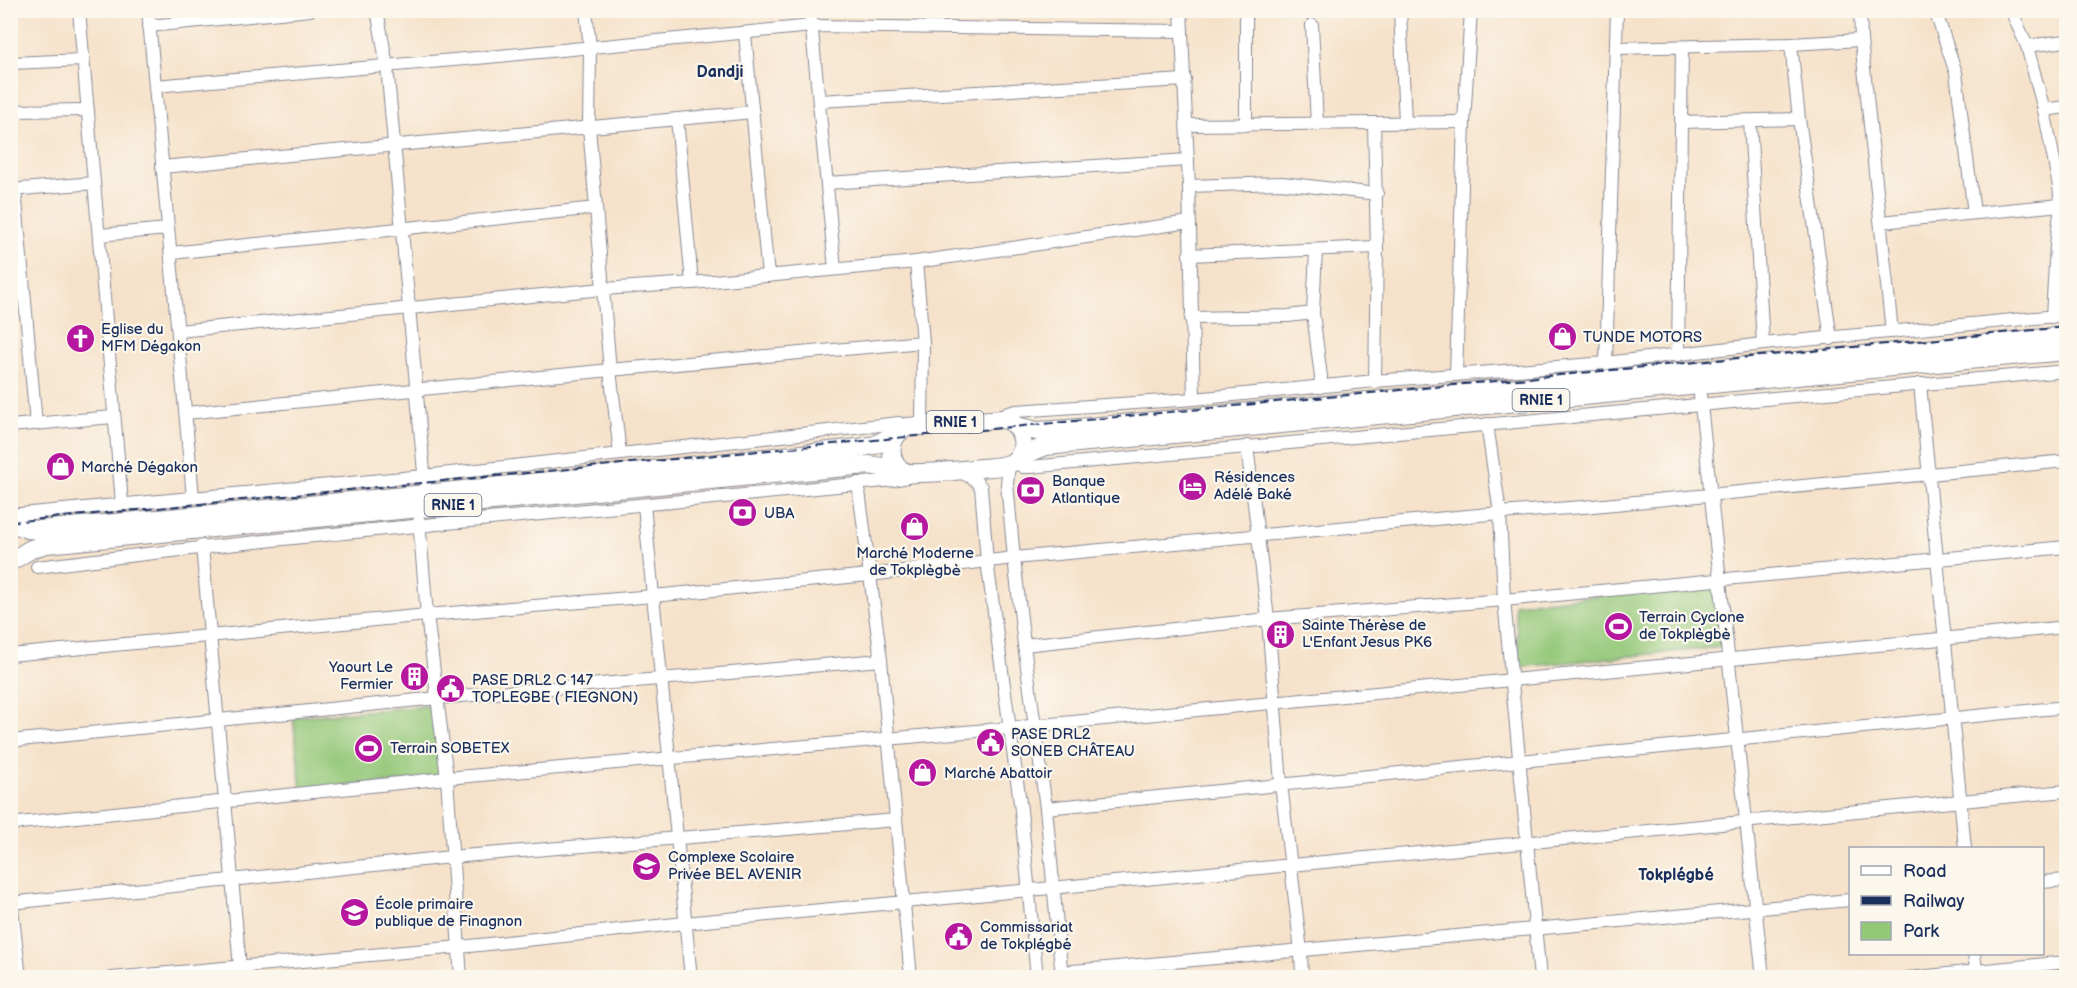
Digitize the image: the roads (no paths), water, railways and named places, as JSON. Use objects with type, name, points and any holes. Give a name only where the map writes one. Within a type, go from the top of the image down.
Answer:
[{"type":"highway","name":"RNIE 1","points":[[10,562],[31,549],[46,544],[422,493],[869,465],[906,473],[959,471],[1013,461],[1046,446],[1699,378],[2067,336]]},
{"type":"highway","name":"RNIE 1","points":[[10,523],[27,529],[40,530],[858,448],[875,445],[909,428],[1009,422],[1046,431],[1699,378],[2067,351]]},
{"type":"highway","points":[[1009,422],[1019,429],[1023,442],[1013,461]]},
{"type":"highway","points":[[900,470],[893,461],[892,444],[909,428]]},
{"type":"highway","name":"RNIE 1","points":[[10,523],[16,532],[18,544],[10,562]]},
{"type":"street","points":[[79,10],[122,503]]},
{"type":"street","points":[[148,10],[194,497]]},
{"type":"street","points":[[149,26],[310,10]]},
{"type":"street","points":[[377,10],[387,66],[417,390],[422,493],[420,527],[427,615],[447,778],[461,978]]},
{"type":"street","points":[[586,10],[590,48],[590,127],[596,208],[610,370],[620,453]]},
{"type":"street","points":[[810,10],[835,269]]},
{"type":"street","points":[[1181,10],[1187,125],[1194,399]]},
{"type":"street","points":[[1246,10],[1246,125]]},
{"type":"street","points":[[1400,10],[1405,123]]},
{"type":"street","points":[[1456,375],[1464,122],[1471,10]]},
{"type":"street","points":[[1606,363],[1617,10]]},
{"type":"street","points":[[1860,10],[1861,40],[1892,332]]},
{"type":"street","points":[[1935,10],[1956,73],[1974,213]]},
{"type":"street","points":[[2011,10],[2027,46],[2063,185],[2061,244],[2052,317]]},
{"type":"street","points":[[1312,25],[1317,124]]},
{"type":"street","points":[[155,86],[745,34],[812,26],[1182,31]]},
{"type":"street","points":[[745,34],[768,276]]},
{"type":"street","points":[[1617,48],[1861,40]]},
{"type":"street","points":[[2027,46],[2067,41]]},
{"type":"street","points":[[1791,44],[1799,119],[1831,339]]},
{"type":"street","points":[[1682,47],[1678,355],[1699,378],[1763,978]]},
{"type":"street","points":[[10,63],[83,60]]},
{"type":"street","points":[[819,101],[1185,80]]},
{"type":"street","points":[[2044,110],[2067,107]]},
{"type":"street","points":[[10,111],[88,110]]},
{"type":"street","points":[[162,167],[753,112]]},
{"type":"street","points":[[1681,122],[1799,119]]},
{"type":"street","points":[[677,120],[692,283]]},
{"type":"street","points":[[1750,121],[1763,344]]},
{"type":"street","points":[[1187,125],[1464,122]]},
{"type":"street","points":[[1374,124],[1377,194],[1375,381]]},
{"type":"street","points":[[827,183],[1188,160]]},
{"type":"street","points":[[36,424],[13,190],[94,183]]},
{"type":"street","points":[[1189,186],[1282,183],[1377,194]]},
{"type":"street","points":[[1881,222],[2061,205]]},
{"type":"street","points":[[171,253],[596,208]]},
{"type":"street","points":[[178,331],[603,289],[916,262],[1189,222]]},
{"type":"street","points":[[99,235],[168,229]]},
{"type":"street","points":[[1189,255],[1377,247]]},
{"type":"street","points":[[1316,250],[1313,313],[1321,377],[1320,387]]},
{"type":"street","points":[[10,515],[194,497],[422,493],[620,453],[899,423],[909,428],[923,342],[916,262]]},
{"type":"street","points":[[1191,318],[1288,316],[1313,313]]},
{"type":"street","points":[[1699,378],[1763,344],[2067,315]]},
{"type":"street","points":[[186,412],[923,342]]},
{"type":"street","points":[[1009,422],[1008,413],[1016,411],[1194,399],[1678,355]]},
{"type":"street","points":[[1849,900],[1062,975],[1046,808],[1014,558],[1007,484],[1013,461],[1023,467],[1487,424],[1699,378],[1920,384],[2067,371]]},
{"type":"street","points":[[1920,384],[1965,847]]},
{"type":"street","points":[[10,426],[113,417]]},
{"type":"street","points":[[1487,424],[1500,513],[1504,600],[1540,978]]},
{"type":"street","points":[[1247,446],[1268,619],[1281,784],[1301,951],[1302,978]]},
{"type":"street","points":[[10,656],[869,575],[1014,558],[2067,461]]},
{"type":"street","points":[[959,471],[975,480],[981,487],[987,561],[1021,810],[1037,978]]},
{"type":"street","points":[[37,567],[202,546],[894,480],[919,473]]},
{"type":"street","points":[[858,483],[881,660],[910,978]]},
{"type":"street","points":[[644,505],[691,978]]},
{"type":"street","points":[[202,546],[240,972]]},
{"type":"street","points":[[1024,645],[1268,619],[1504,600],[2067,547]]},
{"type":"street","points":[[10,824],[447,778],[1010,728],[2067,627]]},
{"type":"street","points":[[10,741],[438,698],[881,660]]},
{"type":"street","points":[[1046,808],[2067,707]]},
{"type":"street","points":[[112,978],[240,972],[685,923],[2067,791]]},
{"type":"street","points":[[20,978],[11,899],[232,880],[451,857],[896,819]]},
{"type":"street","points":[[2044,882],[2067,880]]},
{"type":"street","points":[[1974,955],[1976,974]]},
{"type":"street","points":[[1908,978],[1976,974],[2067,962]]},
{"type":"railway","points":[[10,522],[2066,327]]},
{"type":"place","name":"TUNDE MOTORS","points":[[1562,337]]},
{"type":"place","name":"Eglise du MFM Dégakon","points":[[80,338]]},
{"type":"place","name":"Marché Dégakon","points":[[60,467]]},
{"type":"place","name":"Résidences Adélé Baké","points":[[1193,486]]},
{"type":"place","name":"Banque Atlantique","points":[[1031,490]]},
{"type":"place","name":"UBA","points":[[743,513]]},
{"type":"place","name":"Marché Moderne de Tokplègbè","points":[[915,526]]},
{"type":"place","name":"Terrain Cyclone de Tokplègbè","points":[[1618,626]]},
{"type":"place","name":"Sainte Thérèse de L'Enfant Jesus PK6","points":[[1281,634]]},
{"type":"place","name":"Yaourt Le Fermier","points":[[414,676]]},
{"type":"place","name":"PASE DRL2 C 147 TOPLEGBE ( FIEGNON)","points":[[451,689]]},
{"type":"place","name":"PASE DRL2 SONEB CHÂTEAU","points":[[990,743]]},
{"type":"place","name":"Terrain SOBETEX","points":[[369,748]]},
{"type":"place","name":"Marché Abattoir","points":[[923,773]]},
{"type":"place","name":"Complexe Scolaire Privée BEL AVENIR","points":[[647,866]]},
{"type":"place","name":"École primaire publique de Finagnon","points":[[354,913]]},
{"type":"place","name":"Commissariat de Tokplégbé","points":[[959,936]]},
{"type":"district","name":"Dandji","points":[[720,71]]},
{"type":"district","name":"Tokplégbé","points":[[1676,874]]}]
